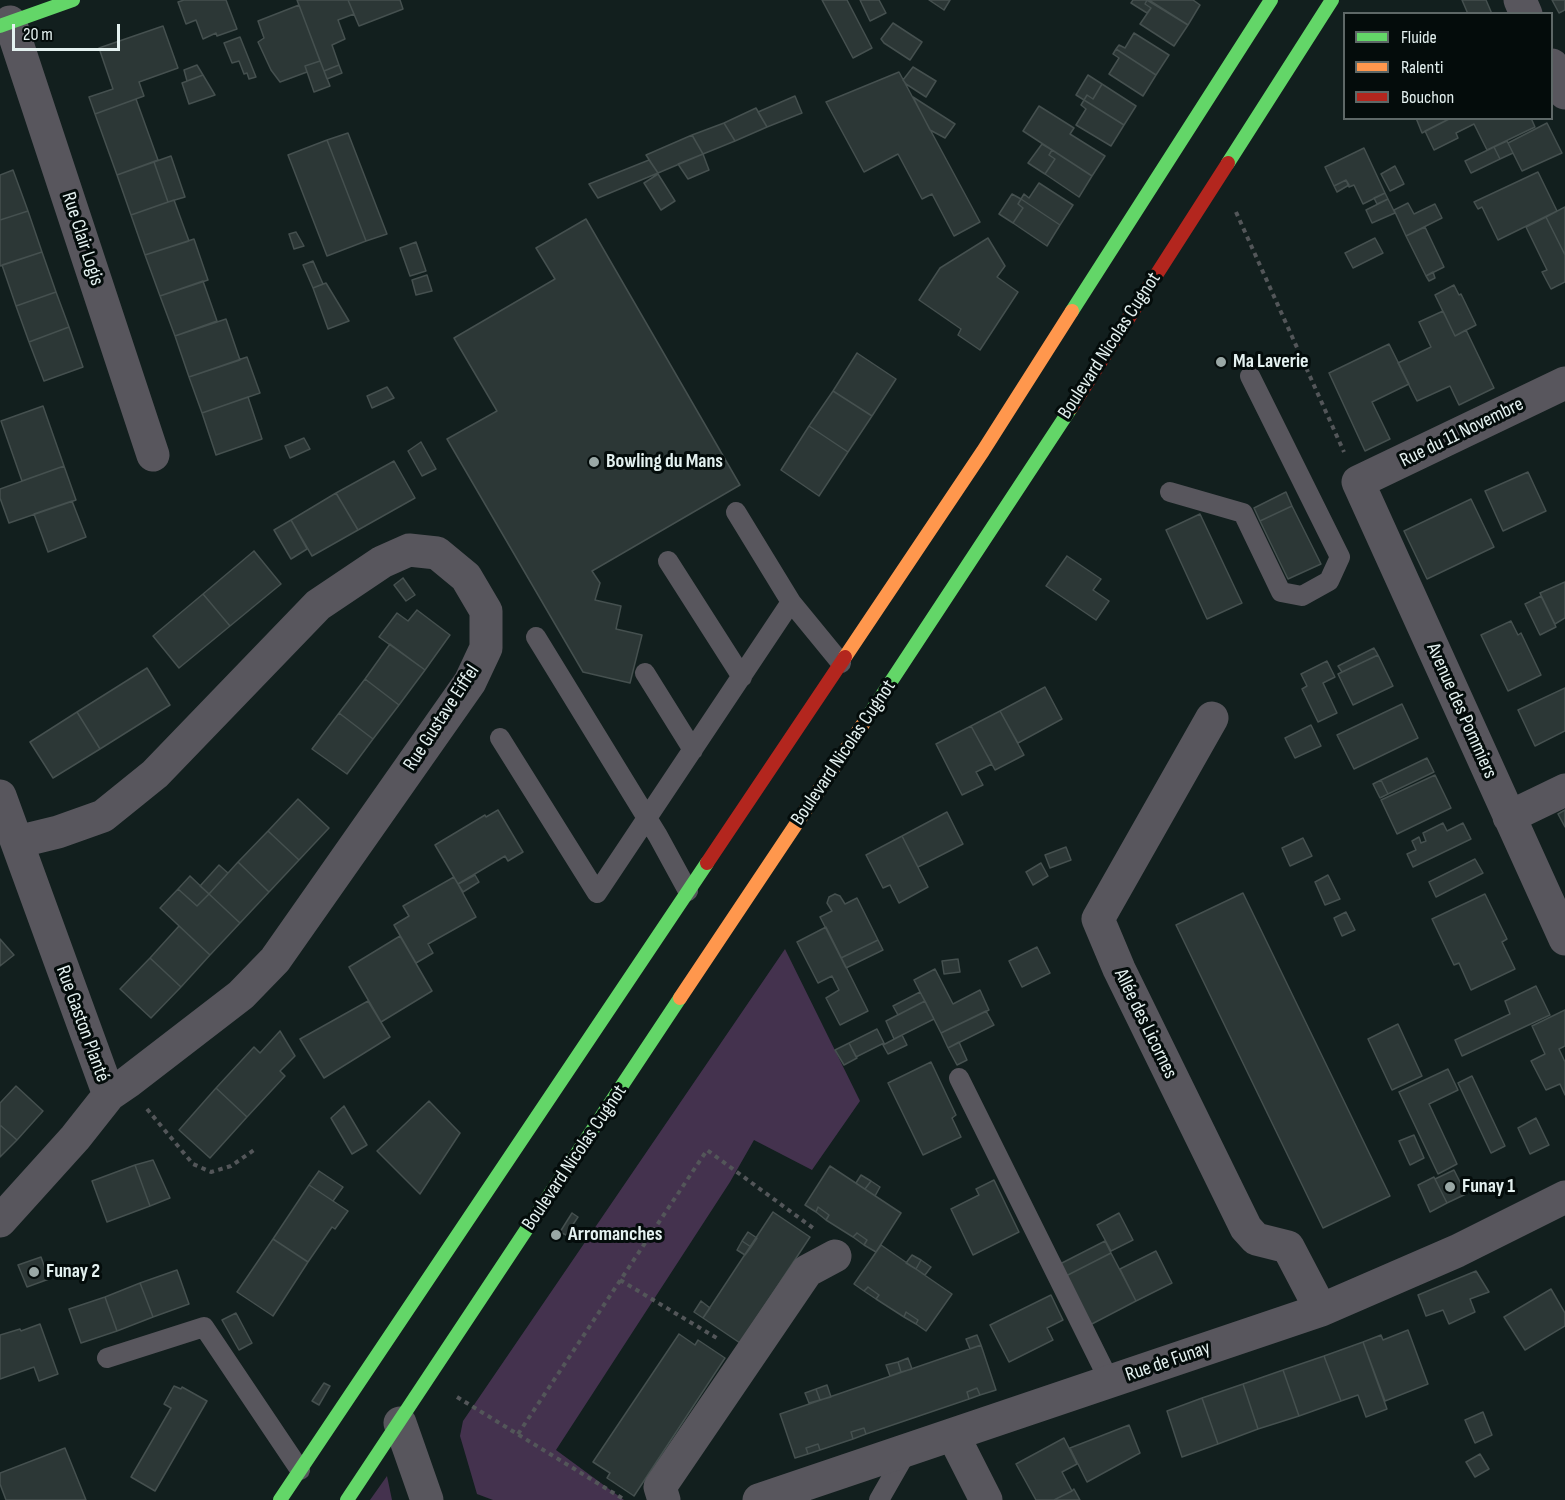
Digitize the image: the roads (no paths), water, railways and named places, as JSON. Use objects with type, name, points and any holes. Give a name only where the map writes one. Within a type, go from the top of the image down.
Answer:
[{"type":"main road","points":[[5,24],[73,0]]},
{"type":"main road","points":[[280,1500],[983,451],[1271,0]]},
{"type":"main road","name":"Boulevard Nicolas Cugnot","points":[[347,1500],[429,1380],[1028,475],[1332,0]]},
{"type":"street","name":"Rue Clair Logis","points":[[5,24],[153,455]]},
{"type":"street","points":[[1553,69],[1565,93]]},
{"type":"street","name":"Rue du 11 Novembre","points":[[1358,482],[1565,382]]},
{"type":"street","name":"Avenue des Pommiers","points":[[1358,482],[1565,939]]},
{"type":"street","name":"Rue Gustave Eiffel","points":[[17,842],[58,832],[103,816],[155,774],[318,605],[382,562],[409,550],[437,553],[466,577],[486,611],[486,648],[470,682],[275,960],[241,995],[118,1089]]},
{"type":"street","name":"Allée des Licornes","points":[[1212,718],[1098,919],[1124,980],[1246,1228],[1256,1239],[1288,1248],[1321,1310]]},
{"type":"street","points":[[1509,817],[1565,789]]},
{"type":"street","name":"Rue Gaston Planté","points":[[0,796],[118,1089],[0,1221]]},
{"type":"street","name":"Rue de Funay","points":[[759,1500],[1321,1310],[1447,1256],[1565,1197]]},
{"type":"street","points":[[664,1500],[660,1487],[807,1271],[835,1256]]},
{"type":"street","points":[[400,1423],[427,1500]]},
{"type":"street","points":[[953,1435],[986,1500]]},
{"type":"lane","points":[[1170,492],[1243,513],[1281,592],[1302,596],[1329,581],[1340,557],[1250,375]]},
{"type":"lane","points":[[736,512],[791,602],[841,663]]},
{"type":"lane","points":[[668,561],[742,677]]},
{"type":"lane","points":[[500,738],[597,893],[791,602]]},
{"type":"lane","points":[[536,637],[688,891]]},
{"type":"lane","points":[[645,673],[693,750]]},
{"type":"lane","points":[[960,1078],[1110,1382]]},
{"type":"lane","points":[[107,1358],[204,1326],[300,1470]]},
{"type":"lane","points":[[879,1500],[907,1451]]},
{"type":"place","name":"Ma Laverie","points":[[1221,362]]},
{"type":"place","name":"Bowling du Mans","points":[[594,462]]},
{"type":"place","name":"Funay 1","points":[[1450,1187]]},
{"type":"place","name":"Arromanches","points":[[556,1235]]},
{"type":"place","name":"Funay 2","points":[[34,1272]]}]
